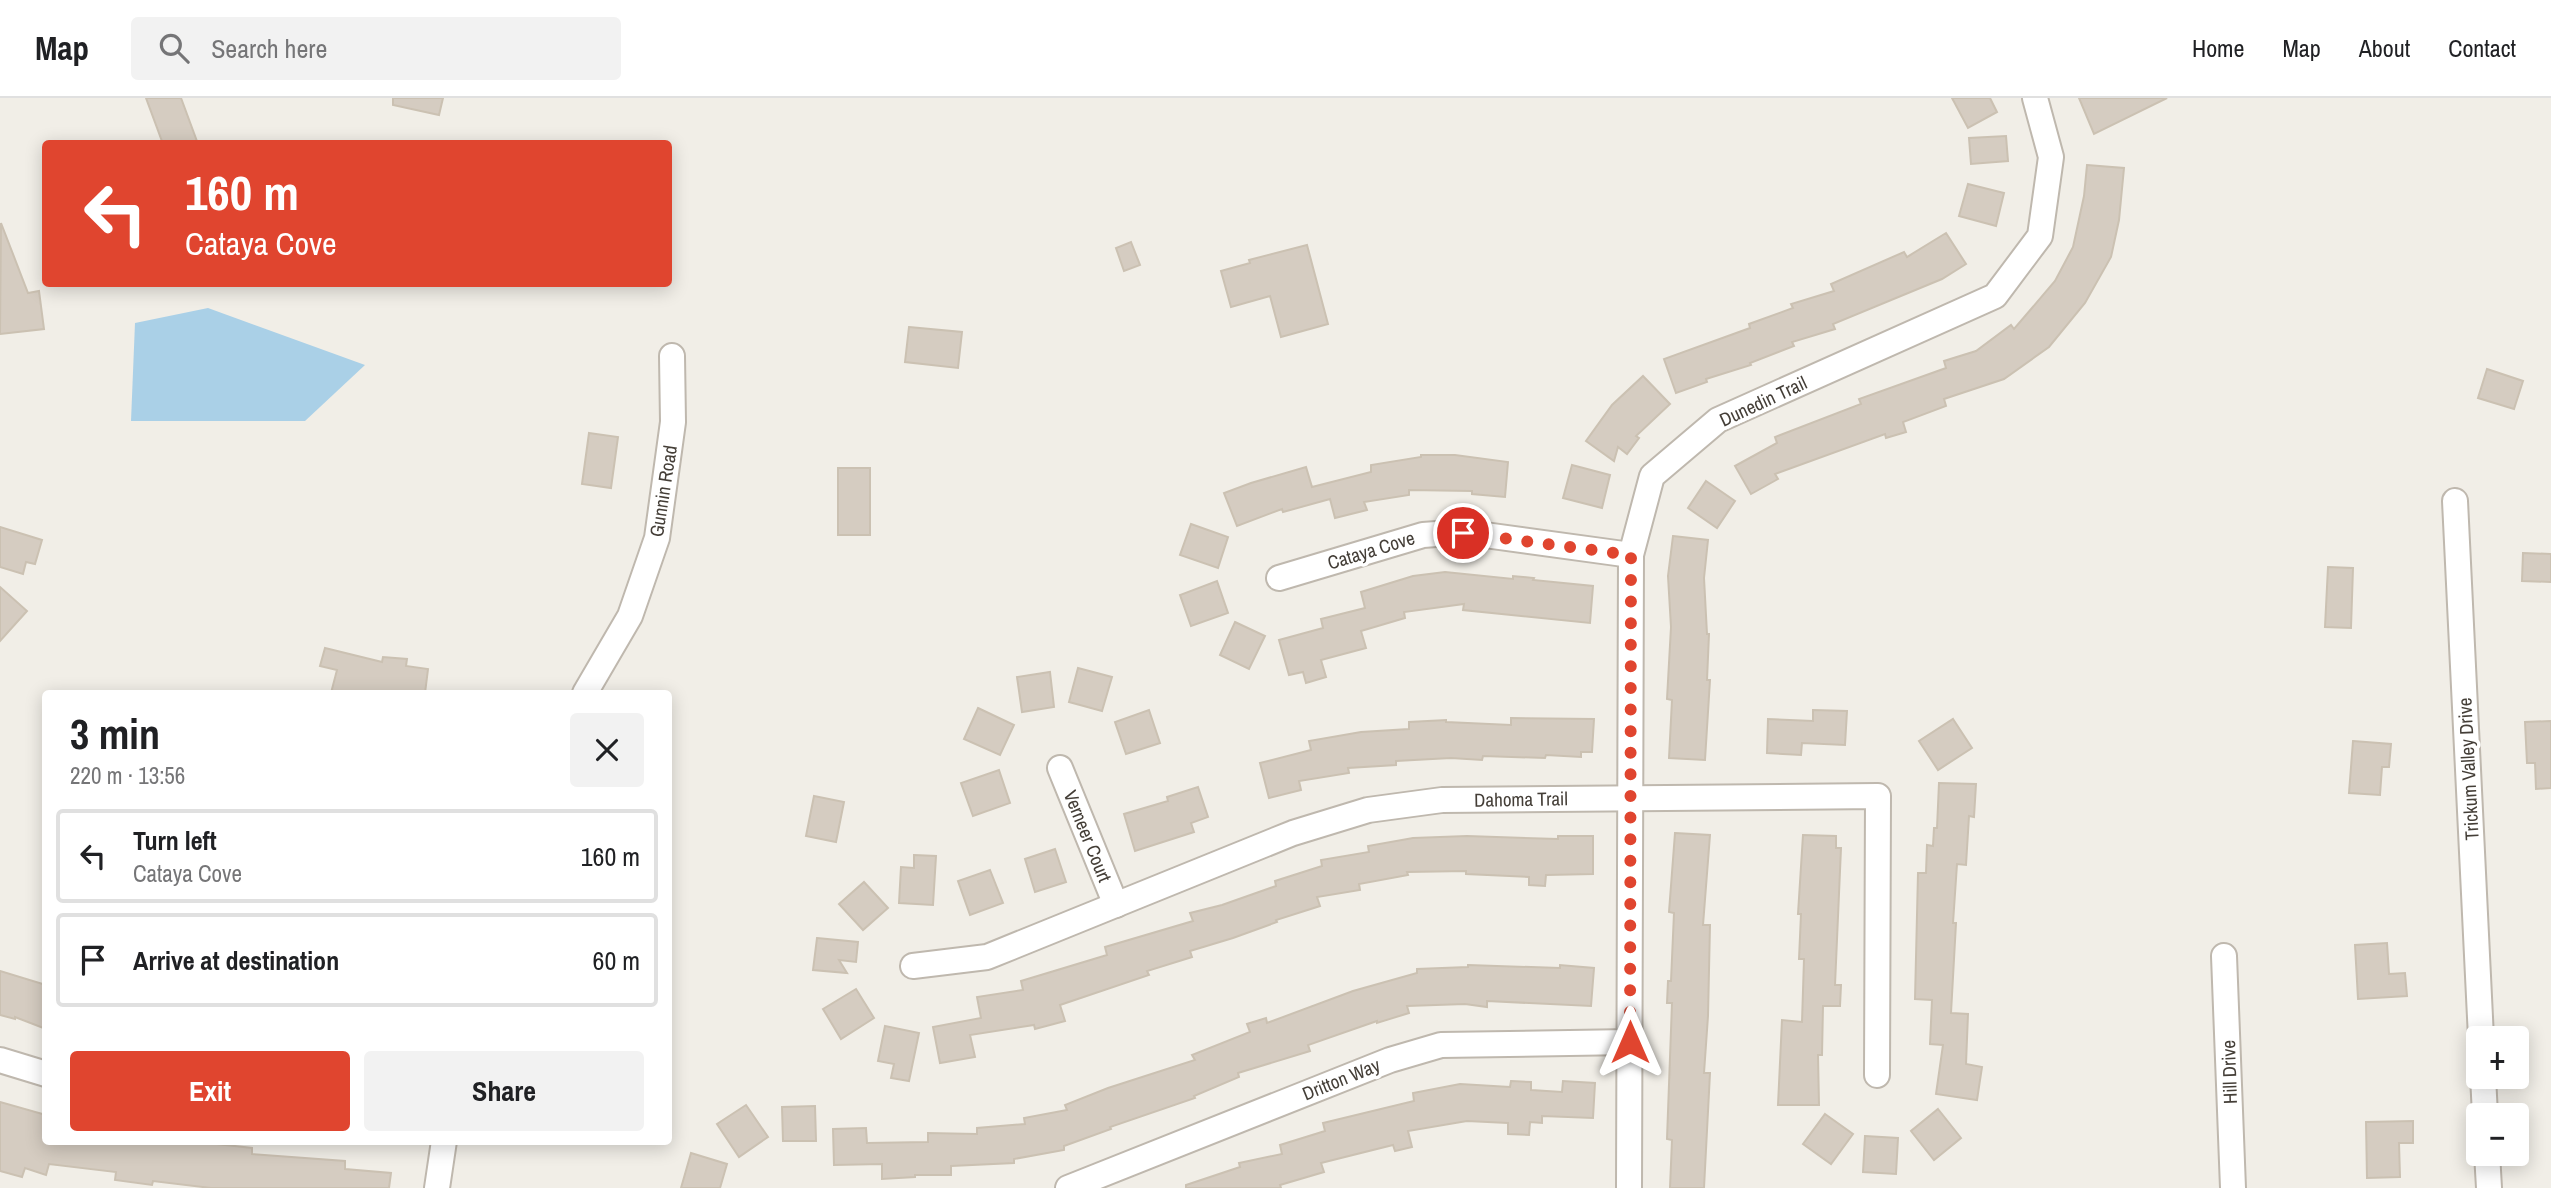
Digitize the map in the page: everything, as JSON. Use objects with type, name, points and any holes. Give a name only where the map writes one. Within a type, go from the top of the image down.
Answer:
[{"type":"street","name":"Dunedin Trail","points":[[1629,1188],[1631,555],[1652,476],[1718,420],[1995,296],[2040,236],[2051,158],[2035,98]]},
{"type":"street","name":"Gunnin Road","points":[[587,690],[630,616],[657,538],[673,422],[672,356]]},
{"type":"street","name":"Trickum Valley Drive","points":[[2455,500],[2481,1026]]},
{"type":"street","name":"Cataya Cove","points":[[1279,578],[1423,535],[1463,533],[1631,555]]},
{"type":"street","name":"Verneer Court","points":[[1060,768],[1116,905]]},
{"type":"street","name":"Dahoma Trail","points":[[913,966],[987,957],[1293,833],[1368,810],[1443,800],[1878,796],[1877,1075]]},
{"type":"street","name":"Hill Drive","points":[[2224,956],[2233,1188]]},
{"type":"street","name":"Dritton Way","points":[[1068,1188],[1390,1060],[1441,1045],[1630,1042]]},
{"type":"street","points":[[0,1060],[42,1073]]},
{"type":"street","points":[[437,1188],[443,1145]]},
{"type":"street","points":[[2488,1166],[2489,1188]]},
{"type":"water","points":[[208,308],[365,365],[305,421],[131,421],[135,323]]},
{"type":"building","points":[[146,98],[181,98],[197,140],[162,140]]},
{"type":"building","points":[[393,98],[443,98],[439,115],[393,105]]},
{"type":"building","points":[[1952,98],[1990,98],[1997,112],[1968,128]]},
{"type":"building","points":[[2079,98],[2167,98],[2094,134]]},
{"type":"building","points":[[2006,136],[2008,161],[1971,164],[1969,138]]},
{"type":"building","points":[[2087,165],[2124,168],[2119,220],[2111,257],[2085,303],[2049,347],[2004,379],[1944,399],[1946,406],[1903,422],[1906,432],[1886,438],[1885,434],[1775,474],[1778,479],[1751,494],[1735,466],[1777,443],[1775,437],[1861,404],[1859,399],[1946,368],[1944,361],[1976,351],[2011,325],[2014,329],[2055,281],[2073,247],[2084,196]]},
{"type":"building","points":[[1968,184],[2004,193],[1996,226],[1959,216]]},
{"type":"building","points":[[1,223],[28,293],[39,291],[44,329],[0,334]]},
{"type":"building","points":[[1946,233],[1966,264],[1942,279],[1833,324],[1835,329],[1792,342],[1794,346],[1750,363],[1751,365],[1706,379],[1707,382],[1676,393],[1664,359],[1750,328],[1749,324],[1793,308],[1791,304],[1834,291],[1831,284],[1904,252],[1907,257]]},
{"type":"building","points":[[1131,242],[1140,265],[1124,271],[1116,248]]},
{"type":"building","points":[[1307,245],[1328,324],[1281,337],[1270,296],[1231,307],[1221,271],[1250,263],[1249,260]]},
{"type":"building","points":[[909,327],[962,332],[958,368],[905,362]]},
{"type":"building","points":[[2487,369],[2523,381],[2514,409],[2478,398]]},
{"type":"building","points":[[1643,376],[1670,404],[1636,436],[1639,438],[1627,454],[1618,447],[1614,461],[1586,441],[1612,405]]},
{"type":"building","points":[[589,433],[618,437],[611,488],[582,484]]},
{"type":"building","points":[[1421,455],[1455,455],[1508,462],[1505,497],[1472,494],[1472,491],[1409,490],[1409,495],[1364,502],[1367,510],[1335,518],[1330,499],[1283,512],[1282,509],[1237,526],[1224,493],[1306,467],[1312,487],[1371,472],[1371,465]]},
{"type":"building","points":[[1572,465],[1610,475],[1602,508],[1563,498]]},
{"type":"building","points":[[838,468],[870,468],[870,535],[838,535]]},
{"type":"building","points":[[1706,481],[1735,501],[1717,528],[1688,508]]},
{"type":"building","points":[[1191,524],[1228,537],[1218,568],[1180,555]]},
{"type":"building","points":[[0,527],[42,540],[35,564],[26,562],[23,574],[0,567]]},
{"type":"building","points":[[1673,536],[1708,540],[1704,578],[1709,634],[1707,680],[1710,680],[1705,760],[1669,758],[1672,700],[1667,699],[1671,627],[1668,576]]},
{"type":"building","points":[[2523,553],[2551,554],[2551,582],[2522,581]]},
{"type":"building","points":[[2328,567],[2353,568],[2351,628],[2325,627]]},
{"type":"building","points":[[1445,572],[1513,579],[1513,576],[1593,586],[1590,623],[1463,610],[1464,604],[1404,612],[1405,618],[1361,631],[1366,648],[1321,660],[1326,677],[1306,683],[1303,672],[1289,675],[1279,640],[1323,628],[1321,619],[1365,608],[1361,592],[1413,576]]},
{"type":"building","points":[[1217,581],[1228,613],[1191,626],[1180,595]]},
{"type":"building","points":[[0,587],[27,611],[0,641]]},
{"type":"building","points":[[1235,622],[1265,636],[1249,669],[1220,655]]},
{"type":"building","points":[[325,648],[382,662],[383,657],[407,659],[406,666],[428,669],[425,690],[332,690],[337,670],[320,666]]},
{"type":"building","points":[[1078,668],[1112,677],[1102,711],[1069,702]]},
{"type":"building","points":[[1050,672],[1054,707],[1022,712],[1017,677]]},
{"type":"building","points":[[978,708],[1014,725],[1000,755],[964,739]]},
{"type":"building","points":[[1149,710],[1160,743],[1126,754],[1115,722]]},
{"type":"building","points":[[1813,710],[1847,711],[1845,745],[1802,743],[1801,755],[1767,753],[1768,719],[1813,721]]},
{"type":"building","points":[[1511,718],[1594,719],[1592,752],[1581,752],[1581,757],[1483,756],[1482,760],[1451,758],[1396,761],[1396,765],[1348,768],[1349,773],[1299,781],[1301,790],[1269,798],[1260,763],[1311,750],[1309,741],[1361,732],[1409,729],[1409,722],[1446,720],[1511,725]]},
{"type":"building","points":[[1953,719],[1972,748],[1938,770],[1919,741]]},
{"type":"building","points":[[2551,721],[2551,788],[2536,789],[2535,763],[2527,763],[2525,722]]},
{"type":"building","points":[[2353,741],[2391,744],[2389,767],[2382,767],[2380,795],[2349,793]]},
{"type":"building","points":[[999,770],[1010,803],[973,816],[961,783]]},
{"type":"building","points":[[1939,783],[1976,784],[1974,817],[1969,816],[1966,865],[1957,864],[1951,1013],[1968,1014],[1966,1064],[1982,1067],[1977,1100],[1936,1094],[1943,1045],[1930,1044],[1932,1000],[1915,999],[1918,873],[1926,873],[1927,845],[1933,846],[1934,828],[1937,828]]},
{"type":"building","points":[[1198,787],[1208,817],[1191,823],[1194,832],[1135,851],[1124,814],[1168,801],[1167,797]]},
{"type":"building","points":[[814,796],[844,802],[836,842],[806,836]]},
{"type":"building","points":[[1675,833],[1710,835],[1703,925],[1710,925],[1704,1073],[1710,1073],[1704,1188],[1670,1188],[1672,1140],[1667,1139],[1672,1003],[1667,1003],[1668,981],[1671,981],[1674,913],[1669,912]]},
{"type":"building","points":[[1803,835],[1836,836],[1836,848],[1841,848],[1835,985],[1841,985],[1840,1006],[1823,1006],[1822,1055],[1818,1055],[1819,1105],[1778,1105],[1782,1020],[1802,1022],[1804,959],[1799,959],[1801,914],[1798,914]]},
{"type":"building","points":[[1467,836],[1558,839],[1558,836],[1593,836],[1593,874],[1546,875],[1545,886],[1529,885],[1529,877],[1466,874],[1466,871],[1407,872],[1408,875],[1359,884],[1360,890],[1317,897],[1320,906],[1190,951],[1192,957],[1147,971],[1149,975],[1060,1005],[1065,1021],[1035,1029],[1034,1025],[970,1035],[975,1057],[940,1063],[933,1027],[981,1018],[977,997],[1023,990],[1021,981],[1107,955],[1105,947],[1193,921],[1190,913],[1276,886],[1275,881],[1322,866],[1321,860],[1369,852],[1368,846],[1413,838]]},
{"type":"building","points":[[1055,849],[1066,882],[1035,892],[1025,859]]},
{"type":"building","points":[[914,855],[936,856],[933,905],[899,903],[901,867],[914,868]]},
{"type":"building","points":[[990,870],[1003,903],[970,915],[958,881]]},
{"type":"building","points":[[864,882],[888,908],[863,930],[839,904]]},
{"type":"building","points":[[817,938],[858,942],[856,962],[839,960],[847,973],[813,970]]},
{"type":"building","points":[[2387,943],[2389,974],[2405,973],[2407,996],[2358,999],[2355,945]]},
{"type":"building","points":[[1468,965],[1560,968],[1560,965],[1594,968],[1591,1006],[1487,1001],[1487,1007],[1465,1004],[1407,1006],[1409,1013],[1308,1045],[1310,1051],[1238,1073],[1239,1077],[1194,1096],[1195,1098],[1110,1127],[1111,1129],[1064,1146],[1064,1150],[1014,1159],[1014,1163],[951,1166],[951,1175],[882,1179],[882,1164],[834,1165],[833,1129],[866,1128],[867,1143],[928,1142],[928,1133],[977,1134],[977,1128],[1025,1124],[1024,1118],[1067,1110],[1065,1105],[1108,1088],[1195,1060],[1192,1055],[1250,1032],[1247,1024],[1266,1018],[1267,1023],[1353,991],[1417,973],[1417,969]]},
{"type":"building","points":[[0,971],[42,984],[42,1027],[15,1017],[0,1015]]},
{"type":"building","points":[[856,989],[874,1018],[841,1039],[823,1009]]},
{"type":"building","points":[[885,1026],[919,1033],[909,1081],[891,1078],[894,1064],[878,1061]]},
{"type":"building","points":[[1511,1081],[1531,1082],[1531,1090],[1562,1092],[1563,1081],[1595,1083],[1593,1118],[1542,1116],[1542,1123],[1530,1122],[1529,1135],[1508,1134],[1508,1123],[1467,1121],[1408,1131],[1412,1147],[1395,1151],[1393,1145],[1321,1163],[1324,1172],[1280,1185],[1281,1188],[1186,1188],[1186,1185],[1240,1167],[1239,1163],[1282,1154],[1280,1145],[1325,1131],[1323,1123],[1414,1101],[1413,1093],[1460,1084],[1510,1087]]},
{"type":"building","points":[[0,1102],[42,1114],[42,1145],[225,1145],[252,1148],[252,1154],[345,1161],[345,1169],[391,1173],[389,1188],[211,1188],[153,1181],[152,1185],[115,1180],[116,1172],[49,1164],[46,1175],[25,1168],[22,1177],[0,1171]]},
{"type":"building","points":[[746,1105],[768,1137],[739,1157],[717,1124]]},
{"type":"building","points":[[815,1106],[816,1141],[783,1141],[782,1107]]},
{"type":"building","points":[[1938,1109],[1961,1138],[1934,1160],[1911,1131]]},
{"type":"building","points":[[1825,1114],[1853,1134],[1831,1164],[1803,1144]]},
{"type":"building","points":[[2413,1121],[2413,1143],[2399,1143],[2400,1177],[2367,1178],[2366,1122]]},
{"type":"building","points":[[1865,1136],[1898,1138],[1896,1174],[1863,1172]]},
{"type":"building","points":[[691,1153],[727,1164],[720,1188],[681,1188]]},
{"type":"route","points":[[1463,533],[1631,555],[1630,1042]]}]
